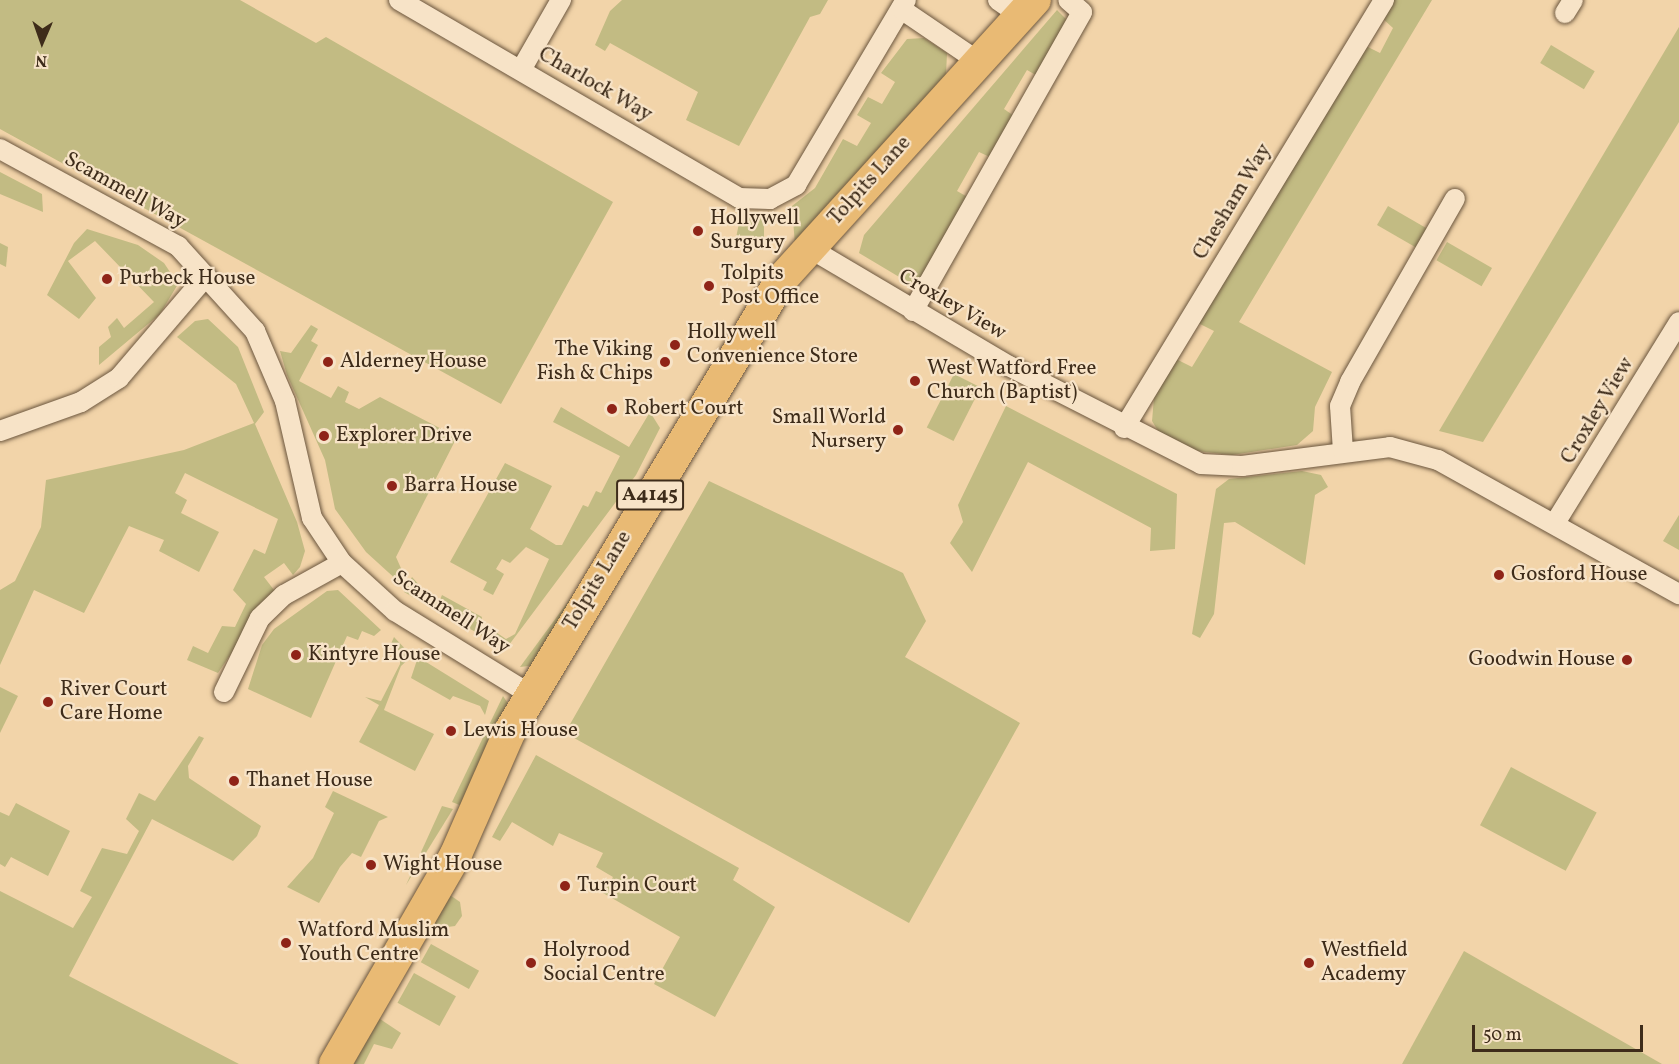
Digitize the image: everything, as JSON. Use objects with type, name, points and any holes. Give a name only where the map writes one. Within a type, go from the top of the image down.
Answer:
[{"type":"main road","name":"Tolpits Lane","points":[[336,1064],[456,854],[470,813],[531,695],[766,303],[810,249],[979,62],[1018,5]]},
{"type":"street","name":"Charlock Way","points":[[399,0],[739,198],[770,199],[796,185],[904,4]]},
{"type":"street","points":[[521,70],[561,0]]},
{"type":"street","name":"Chesham Way","points":[[1124,428],[1384,0]]},
{"type":"street","points":[[904,4],[979,62]]},
{"type":"street","points":[[913,311],[1080,4]]},
{"type":"street","name":"Scammell Way","points":[[0,149],[178,246],[255,331],[285,401],[312,518],[342,563],[395,611],[531,695]]},
{"type":"street","points":[[1343,451],[1340,406],[1350,382],[1455,199]]},
{"type":"street","name":"Croxley View","points":[[810,249],[913,311],[1124,428],[1201,464],[1242,466],[1343,451],[1390,447],[1438,460],[1679,594]]},
{"type":"street","points":[[0,431],[81,402],[119,378],[206,276]]},
{"type":"street","name":"Croxley View","points":[[1555,523],[1679,322]]},
{"type":"street","points":[[224,692],[260,618],[284,595],[342,563]]},
{"type":"shaded area","points":[[0,0],[240,0],[316,43],[326,37],[613,202],[501,404],[0,129]]},
{"type":"shaded area","points":[[622,0],[828,0],[820,14],[810,17],[739,146],[686,120],[698,92],[610,43],[605,51],[595,45],[610,11]]},
{"type":"shaded area","points":[[1392,0],[1432,0],[1239,322],[1332,372],[1315,407],[1313,431],[1297,445],[1232,455],[1197,451],[1160,434],[1152,421],[1154,398],[1176,359],[1192,367],[1214,331],[1198,323],[1366,46],[1380,53],[1393,28],[1382,18]]},
{"type":"shaded area","points":[[1057,10],[1067,20],[1041,78],[1027,70],[1004,109],[1017,118],[994,159],[979,152],[957,191],[971,199],[927,276],[911,284],[859,253],[864,235]]},
{"type":"shaded area","points":[[1679,27],[1679,122],[1483,442],[1439,431]]},
{"type":"shaded area","points":[[924,38],[947,53],[946,75],[795,245],[792,206],[815,188],[843,139],[857,146],[871,123],[857,115],[868,97],[882,104],[895,82],[881,73],[907,39]]},
{"type":"shaded area","points":[[1551,45],[1595,71],[1584,89],[1540,63]]},
{"type":"shaded area","points":[[0,172],[42,194],[43,212],[0,194]]},
{"type":"shaded area","points":[[1388,206],[1428,229],[1417,248],[1377,225]]},
{"type":"shaded area","points":[[741,213],[764,216],[764,238],[755,250],[736,238]]},
{"type":"shaded area","points":[[87,229],[138,245],[164,263],[178,284],[160,314],[99,365],[99,347],[111,337],[108,327],[117,318],[124,328],[154,302],[95,241],[68,261],[96,298],[79,319],[47,295],[74,243]]},
{"type":"shaded area","points":[[1447,242],[1492,268],[1482,286],[1436,260]]},
{"type":"shaded area","points":[[0,243],[8,247],[6,267],[0,264]]},
{"type":"shaded area","points":[[208,319],[238,347],[264,412],[255,424],[297,522],[305,551],[300,567],[293,575],[284,563],[264,577],[274,590],[218,673],[187,660],[193,646],[208,653],[222,626],[235,627],[246,604],[233,590],[254,549],[265,554],[278,519],[185,473],[175,493],[187,500],[181,513],[219,532],[199,572],[159,551],[164,540],[129,526],[84,613],[34,590],[0,665],[0,590],[15,581],[41,527],[46,480],[184,450],[254,423],[236,384],[177,337],[195,321]]},
{"type":"shaded area","points":[[311,325],[318,329],[311,341],[318,345],[299,381],[331,398],[338,386],[349,392],[345,402],[359,409],[380,397],[457,437],[396,557],[404,575],[399,582],[366,552],[335,509],[325,460],[287,375],[280,351],[291,353]]},
{"type":"shaded area","points":[[954,374],[981,388],[953,441],[927,427]]},
{"type":"shaded area","points":[[1006,406],[1177,494],[1175,549],[1150,551],[1151,528],[1028,462],[972,572],[950,543],[963,522],[958,505]]},
{"type":"shaded area","points":[[561,407],[629,447],[650,412],[660,428],[636,475],[506,649],[404,592],[412,577],[430,597],[439,602],[442,595],[482,617],[481,622],[506,639],[515,634],[549,559],[526,547],[510,563],[502,559],[496,569],[504,574],[493,595],[483,590],[487,582],[450,562],[505,463],[552,486],[530,529],[556,545],[562,545],[583,505],[588,507],[596,491],[601,493],[620,456],[553,422]]},
{"type":"shaded area","points":[[1302,471],[1321,475],[1328,487],[1315,495],[1305,565],[1235,522],[1224,523],[1214,614],[1200,638],[1192,634],[1216,489],[1229,479]]},
{"type":"shaded area","points":[[709,481],[903,573],[926,621],[905,657],[1020,723],[909,923],[565,733]]},
{"type":"shaded area","points":[[1679,515],[1679,550],[1663,541]]},
{"type":"shaded area","points":[[611,543],[537,665],[520,667]]},
{"type":"shaded area","points":[[338,590],[381,630],[374,636],[362,631],[358,640],[347,636],[311,718],[248,689],[262,645],[274,629],[327,591]]},
{"type":"shaded area","points":[[394,637],[412,656],[401,666],[384,710],[434,734],[415,771],[359,742],[379,705],[365,697],[381,701],[400,664],[400,651],[390,646]]},
{"type":"shaded area","points":[[418,657],[489,701],[485,715],[480,706],[453,696],[450,700],[411,678]]},
{"type":"shaded area","points":[[0,687],[18,696],[0,733]]},
{"type":"shaded area","points":[[503,696],[509,705],[467,808],[452,802]]},
{"type":"shaded area","points":[[199,736],[204,738],[188,766],[189,778],[261,826],[257,836],[233,861],[152,819],[69,976],[239,1064],[0,1064],[0,891],[73,928],[92,897],[80,891],[102,848],[127,854],[139,831],[126,819],[139,793],[155,801]]},
{"type":"shaded area","points":[[536,755],[739,868],[733,880],[775,907],[715,1017],[654,984],[680,937],[603,893],[613,877],[596,867],[603,853],[559,833],[553,846],[512,822],[500,841],[492,837]]},
{"type":"shaded area","points":[[1511,767],[1597,813],[1566,871],[1480,825]]},
{"type":"shaded area","points":[[333,791],[388,817],[379,821],[361,857],[352,853],[340,867],[319,903],[287,887],[313,858],[334,813],[325,807]]},
{"type":"shaded area","points":[[16,803],[70,831],[48,876],[11,857],[5,867],[0,864],[0,812],[9,816]]},
{"type":"shaded area","points":[[442,806],[453,809],[406,885]]},
{"type":"shaded area","points":[[447,893],[460,902],[462,916],[455,926],[440,928],[431,924]]},
{"type":"shaded area","points":[[431,944],[479,971],[469,989],[421,962]]},
{"type":"shaded area","points":[[1464,951],[1662,1064],[1402,1064]]},
{"type":"shaded area","points":[[414,973],[456,996],[439,1026],[398,1003]]},
{"type":"shaded area","points":[[377,1017],[401,1033],[392,1049],[374,1044],[364,1064],[354,1064]]},
{"type":"place","name":"Hollywell Surgury","points":[[698,231]]},
{"type":"place","name":"Purbeck House","points":[[107,279]]},
{"type":"place","name":"Tolpits Post Office","points":[[709,286]]},
{"type":"place","name":"Hollywell Convenience Store","points":[[675,345]]},
{"type":"place","name":"Alderney House","points":[[328,362]]},
{"type":"place","name":"The Viking Fish & Chips","points":[[665,362]]},
{"type":"place","name":"West Watford Free Church (Baptist)","points":[[915,381]]},
{"type":"place","name":"Robert Court","points":[[612,409]]},
{"type":"place","name":"Small World Nursery","points":[[898,430]]},
{"type":"place","name":"Explorer Drive","points":[[324,436]]},
{"type":"place","name":"Barra House","points":[[392,486]]},
{"type":"place","name":"Gosford House","points":[[1499,575]]},
{"type":"place","name":"Kintyre House","points":[[296,655]]},
{"type":"place","name":"Goodwin House","points":[[1627,660]]},
{"type":"place","name":"River Court Care Home","points":[[48,702]]},
{"type":"place","name":"Lewis House","points":[[451,731]]},
{"type":"place","name":"Thanet House","points":[[234,781]]},
{"type":"place","name":"Wight House","points":[[371,865]]},
{"type":"place","name":"Turpin Court","points":[[565,886]]},
{"type":"place","name":"Watford Muslim Youth Centre","points":[[286,943]]},
{"type":"place","name":"Holyrood Social Centre","points":[[531,963]]},
{"type":"place","name":"Westfield Academy","points":[[1309,963]]}]
